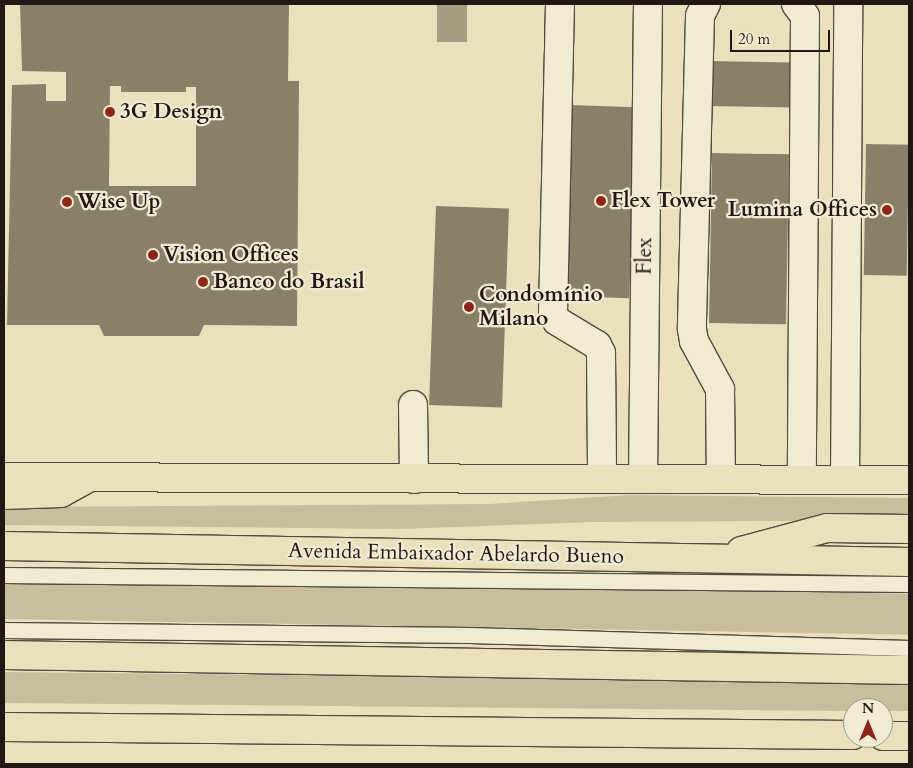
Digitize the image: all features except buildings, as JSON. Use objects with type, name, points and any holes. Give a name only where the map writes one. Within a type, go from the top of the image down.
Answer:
[{"type":"main road","points":[[4,477],[802,478],[909,480]]},
{"type":"main road","points":[[4,495],[61,493],[86,478]]},
{"type":"main road","points":[[715,559],[811,530],[909,530]]},
{"type":"main road","name":"Avenida Embaixador Abelardo Bueno","points":[[4,546],[909,562]]},
{"type":"main road","points":[[4,655],[909,670]]},
{"type":"main road","points":[[4,727],[843,735]]},
{"type":"main road","points":[[893,736],[909,736]]},
{"type":"street","points":[[560,4],[553,313],[558,321],[597,345],[601,353],[602,479]]},
{"type":"street","name":"Flex","points":[[643,478],[648,4]]},
{"type":"street","points":[[706,4],[700,16],[692,329],[698,350],[720,389],[721,479]]},
{"type":"street","points":[[796,4],[805,16],[802,478]]},
{"type":"street","points":[[845,480],[848,4]]},
{"type":"street","points":[[414,405],[414,479]]},
{"type":"lane","points":[[4,575],[909,584]]},
{"type":"lane","points":[[4,630],[470,635],[909,648]]},
{"type":"shaded area","points":[[437,4],[467,4],[467,42],[437,42]]},
{"type":"shaded area","points":[[630,495],[909,498],[909,520],[594,522],[401,529],[4,525],[4,507],[490,504]]},
{"type":"shaded area","points":[[4,578],[909,594],[908,635],[4,619]]},
{"type":"shaded area","points":[[4,672],[909,682],[909,711],[893,711],[893,698],[843,698],[843,711],[4,703]]},
{"type":"place","name":"3G Design","points":[[110,112]]},
{"type":"place","name":"Flex Tower","points":[[601,201]]},
{"type":"place","name":"Wise Up","points":[[67,202]]},
{"type":"place","name":"Lumina Offices","points":[[887,210]]},
{"type":"place","name":"Vision Offices","points":[[153,255]]},
{"type":"place","name":"Banco do Brasil","points":[[203,282]]},
{"type":"place","name":"Condomínio Milano","points":[[469,307]]}]
